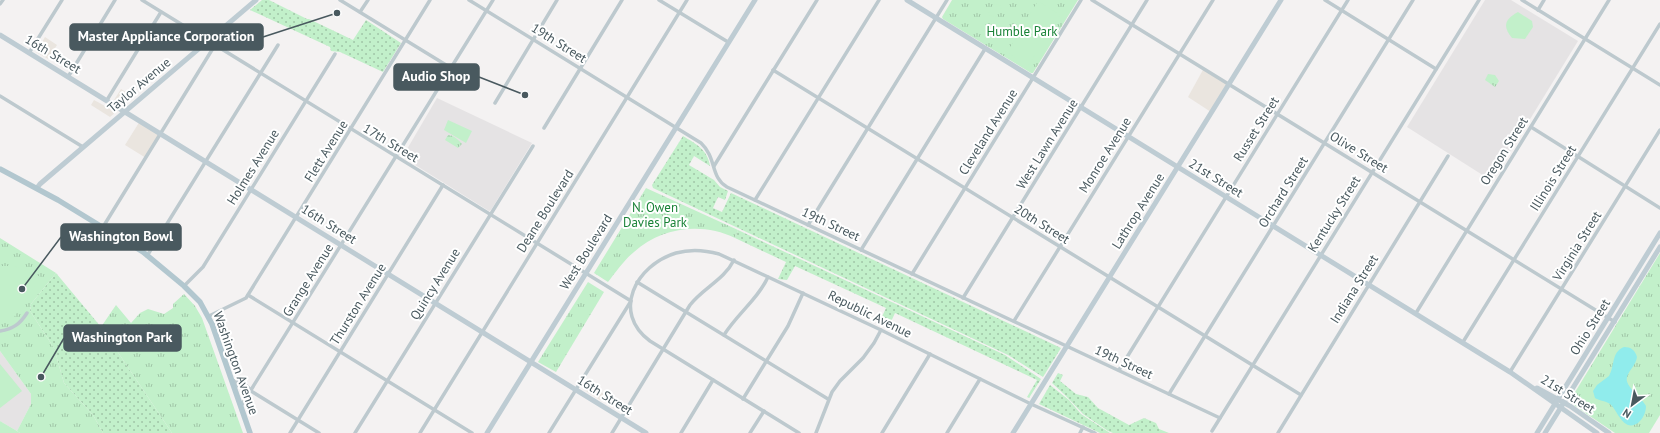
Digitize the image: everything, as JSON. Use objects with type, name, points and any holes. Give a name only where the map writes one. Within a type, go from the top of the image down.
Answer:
[{"type":"main road","name":"Washington Avenue","points":[[0,169],[37,188],[103,227],[147,256],[184,286],[200,302],[209,316],[250,433]]},
{"type":"street","points":[[0,4],[3,0]]},
{"type":"street","points":[[29,53],[62,0]]},
{"type":"street","points":[[68,77],[115,0]]},
{"type":"street","name":"17th Street","points":[[142,0],[630,301]]},
{"type":"street","name":"Taylor Avenue","points":[[37,188],[256,0]]},
{"type":"street","points":[[340,0],[451,68]]},
{"type":"street","points":[[360,12],[368,0]]},
{"type":"street","name":"Flett Avenue","points":[[209,316],[246,298],[430,0]]},
{"type":"street","name":"19th Street","points":[[469,0],[703,145],[709,153],[716,176],[721,182],[755,200],[1220,418]]},
{"type":"street","name":"Grange Avenue","points":[[240,407],[294,323],[492,0]]},
{"type":"street","points":[[495,103],[557,0]]},
{"type":"street","points":[[544,128],[622,0]]},
{"type":"street","points":[[659,0],[728,42]]},
{"type":"street","name":"Deane Boulevard","points":[[420,433],[687,0]]},
{"type":"street","name":"West Boulevard","points":[[487,433],[754,0]]},
{"type":"street","points":[[714,166],[817,0]]},
{"type":"street","points":[[755,200],[879,0]]},
{"type":"street","name":"21st Street","points":[[906,0],[1557,401],[1564,403],[1609,433]]},
{"type":"street","points":[[808,225],[947,0]]},
{"type":"street","name":"Cleveland Avenue","points":[[912,274],[1081,0]]},
{"type":"street","name":"Olive Street","points":[[1092,0],[1614,322]]},
{"type":"street","name":"West Lawn Avenue","points":[[963,298],[1147,0]]},
{"type":"street","name":"Monroe Avenue","points":[[1014,322],[1213,0]]},
{"type":"street","name":"Lathrop Avenue","points":[[1013,433],[1281,0]]},
{"type":"street","points":[[1325,0],[1436,69]]},
{"type":"street","name":"Russet Street","points":[[1119,370],[1348,0]]},
{"type":"street","name":"Orchard Street","points":[[1169,394],[1413,0]]},
{"type":"street","name":"Kentucky Street","points":[[1212,432],[1478,0]]},
{"type":"street","points":[[1522,0],[1660,85]]},
{"type":"street","points":[[1538,10],[1544,0]]},
{"type":"street","name":"Oregon Street","points":[[1416,313],[1610,0]]},
{"type":"street","points":[[107,100],[161,12]]},
{"type":"street","name":"Illinois Street","points":[[1463,342],[1660,24]]},
{"type":"street","name":"16th Street","points":[[0,35],[646,433]]},
{"type":"street","points":[[103,227],[215,45]]},
{"type":"street","points":[[147,256],[278,45]]},
{"type":"street","points":[[861,250],[985,48]]},
{"type":"street","name":"Holmes Avenue","points":[[184,286],[203,267],[335,54]]},
{"type":"street","name":"20th Street","points":[[773,70],[1300,395]]},
{"type":"street","points":[[0,96],[83,147]]},
{"type":"street","points":[[1531,127],[1660,208]]},
{"type":"street","name":"Virginia Street","points":[[1512,373],[1660,130]]},
{"type":"street","name":"Quincy Avenue","points":[[355,433],[533,146]]},
{"type":"street","name":"Indiana Street","points":[[1278,433],[1368,284],[1448,156]]},
{"type":"street","name":"Thurston Avenue","points":[[290,433],[443,186]]},
{"type":"street","name":"Ohio Street","points":[[1537,433],[1660,233]]},
{"type":"street","name":"Ohio Street","points":[[1545,433],[1660,247]]},
{"type":"street","name":"Republic Avenue","points":[[637,282],[645,272],[659,260],[682,252],[707,251],[719,254],[881,330],[1031,404],[1095,433]]},
{"type":"street","points":[[612,433],[686,312],[698,296],[725,274],[734,260]]},
{"type":"street","points":[[724,335],[734,321],[761,291],[768,277]]},
{"type":"street","points":[[550,433],[630,301],[632,292],[637,282],[828,399]]},
{"type":"street","points":[[743,399],[788,326],[803,293]]},
{"type":"street","points":[[248,295],[472,433]]},
{"type":"street","points":[[630,301],[632,317],[639,331],[647,339],[799,433]]},
{"type":"street","points":[[0,332],[12,328],[18,324],[28,313]]},
{"type":"street","points":[[816,433],[828,399],[840,381],[869,351],[881,330]]},
{"type":"street","points":[[882,433],[930,354]]},
{"type":"street","points":[[947,433],[980,379]]},
{"type":"street","points":[[231,380],[237,386],[247,392],[251,391],[319,433]]},
{"type":"street","points":[[681,433],[713,380]]},
{"type":"street","name":"21st Street","points":[[1557,401],[1561,408],[1597,433]]},
{"type":"street","points":[[750,433],[764,411]]},
{"type":"street","points":[[1080,433],[1083,427]]},
{"type":"shaded area","points":[[1485,0],[1511,0],[1578,41],[1492,181],[1407,127]]},
{"type":"shaded area","points":[[45,37],[57,45],[48,59],[36,52]]},
{"type":"shaded area","points":[[1204,68],[1229,84],[1211,112],[1188,97]]},
{"type":"shaded area","points":[[121,89],[134,97],[123,105],[114,100]]},
{"type":"shaded area","points":[[437,98],[532,143],[489,211],[403,156]]},
{"type":"shaded area","points":[[94,100],[116,112],[110,117],[91,105]]},
{"type":"shaded area","points":[[140,121],[161,134],[146,158],[125,145]]},
{"type":"shaded area","points":[[0,351],[31,394],[31,404],[17,431],[0,421]]},
{"type":"shaded area","points":[[587,383],[604,394],[600,400],[583,389]]},
{"type":"green space","points":[[262,0],[269,0],[353,40],[366,20],[401,43],[383,72],[340,52],[331,51],[330,47],[250,10]]},
{"type":"green space","name":"Humble Park","points":[[952,0],[1078,0],[1033,73],[1031,73],[943,19],[942,17]]},
{"type":"green space","points":[[1038,1],[1060,15],[1028,66],[1007,52]]},
{"type":"green space","points":[[995,3],[1002,7],[995,18],[988,14]]},
{"type":"green space","points":[[1518,12],[1532,21],[1533,27],[1525,39],[1512,38],[1507,30],[1506,23],[1510,17]]},
{"type":"green space","points":[[1488,74],[1495,75],[1499,81],[1495,87],[1485,80]]},
{"type":"green space","points":[[448,120],[472,131],[466,143],[444,130]]},
{"type":"green space","points":[[448,135],[456,138],[462,144],[458,148],[445,140]]},
{"type":"green space","points":[[683,136],[701,148],[709,160],[710,166],[694,156],[689,165],[714,180],[720,187],[728,191],[725,200],[718,197],[713,208],[722,212],[731,193],[1061,348],[1043,377],[1008,355],[653,188],[652,185]]},
{"type":"green space","name":"N. Owen Davies Park","points":[[646,188],[738,230],[735,238],[709,230],[696,229],[670,232],[657,237],[630,255],[608,282],[594,273]]},
{"type":"green space","points":[[738,230],[1005,355],[1041,379],[1029,398],[1027,397],[1037,380],[895,313],[888,328],[879,323],[886,308],[795,266],[787,280],[778,279],[786,262],[735,238]]},
{"type":"green space","points":[[0,238],[56,273],[31,304],[30,311],[54,348],[64,383],[93,415],[103,433],[20,433],[17,431],[31,404],[31,394],[0,351]]},
{"type":"green space","points":[[1660,253],[1660,415],[1649,433],[1615,433],[1569,402]]},
{"type":"green space","points":[[0,266],[14,266],[41,277],[10,323],[5,323],[0,320]]},
{"type":"green space","points":[[56,273],[101,327],[172,433],[103,433],[93,415],[64,383],[54,348],[30,311],[31,304]]},
{"type":"green space","points":[[588,282],[604,292],[556,372],[538,362]]},
{"type":"green space","points":[[184,294],[195,306],[202,318],[243,433],[172,433],[101,327],[116,305],[131,323],[140,313],[148,309],[164,314],[173,308],[173,304]]},
{"type":"green space","points":[[0,364],[22,391],[0,408]]},
{"type":"green space","points":[[1058,373],[1063,375],[1060,381],[1076,394],[1088,397],[1098,408],[1129,425],[1144,418],[1156,423],[1159,429],[1169,433],[1113,433],[1108,431],[1083,414],[1052,383]]},
{"type":"green space","points":[[1050,385],[1069,400],[1081,414],[1110,433],[1100,433],[1039,404]]},
{"type":"green space","points":[[0,421],[17,431],[20,433],[0,433]]},
{"type":"water","points":[[1624,347],[1632,349],[1637,357],[1627,377],[1628,384],[1646,406],[1645,413],[1641,420],[1633,425],[1624,423],[1610,404],[1595,398],[1593,391],[1597,385],[1609,376],[1617,352]]},
{"type":"place","name":"Master Appliance Corporation","points":[[337,13]]},
{"type":"place","name":"Audio Shop","points":[[525,95]]},
{"type":"place","name":"Washington Bowl","points":[[22,289]]},
{"type":"place","name":"Washington Park","points":[[41,377]]}]
